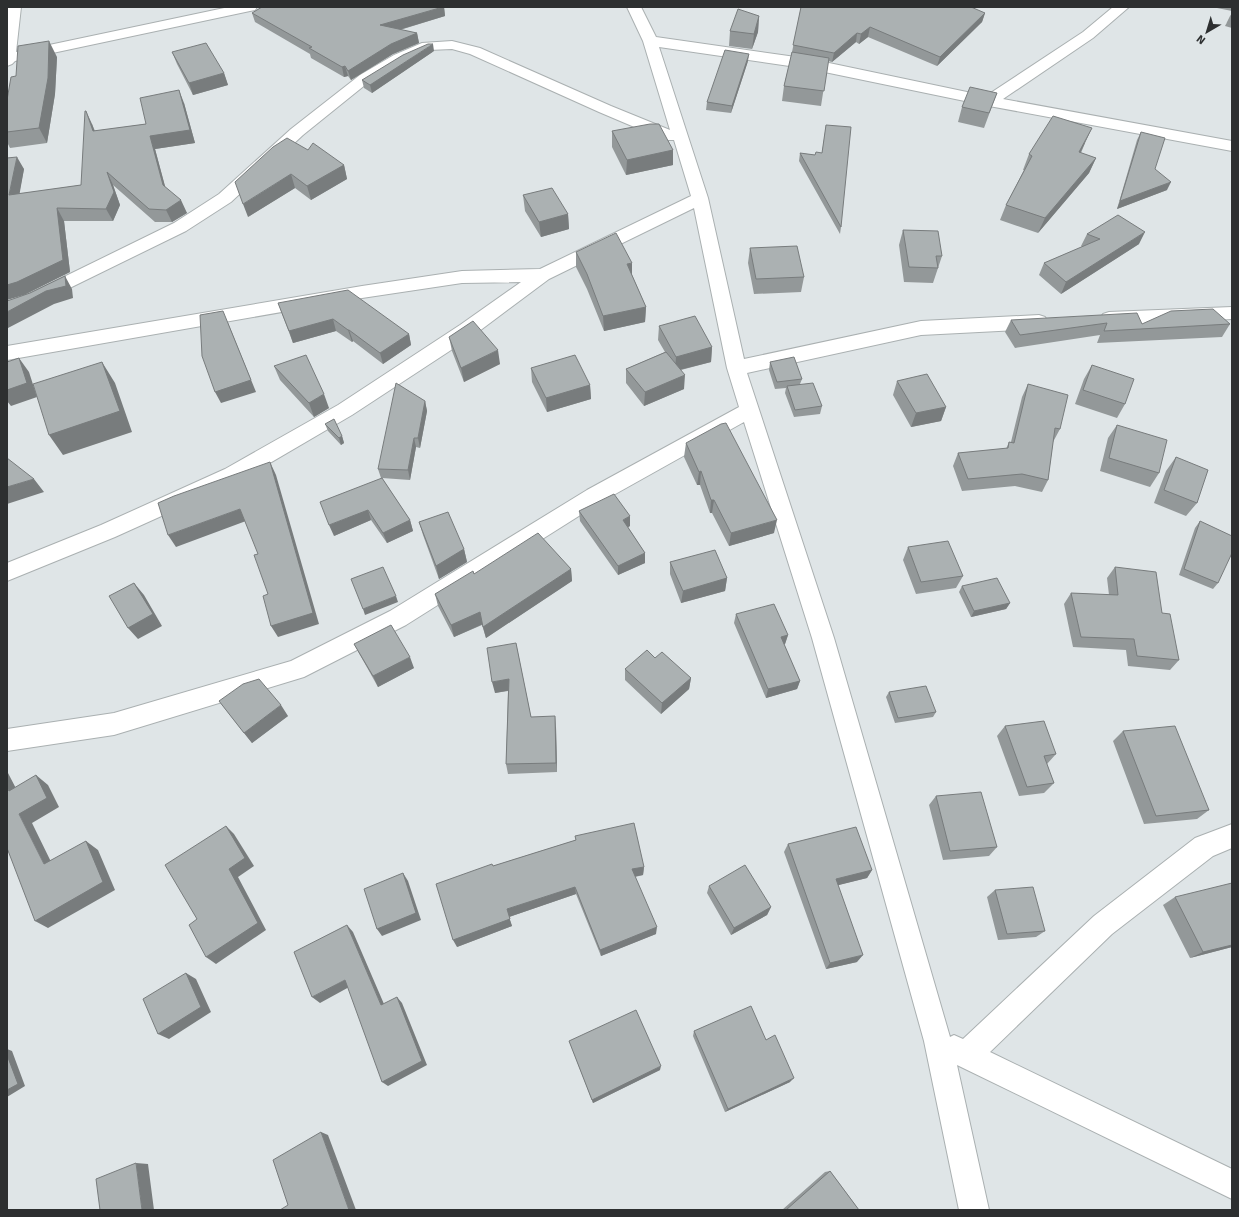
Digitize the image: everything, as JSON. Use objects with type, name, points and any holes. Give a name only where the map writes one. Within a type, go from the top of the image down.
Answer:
[{"type":"street","points":[[14,7],[7,59],[250,7]]},
{"type":"street","points":[[634,7],[650,41],[700,198],[736,368],[823,638],[938,1041],[970,1208]]},
{"type":"street","points":[[989,101],[1088,35],[1122,7]]},
{"type":"street","points":[[650,41],[810,64],[989,101],[1232,146]]},
{"type":"street","points":[[7,309],[31,300],[180,227],[225,198],[297,132],[365,78],[399,58],[427,46],[452,45],[475,50],[605,109],[683,141]]},
{"type":"street","points":[[7,572],[108,530],[232,475],[345,410],[468,330],[543,275],[700,198]]},
{"type":"street","points":[[7,353],[362,292],[462,277],[543,275]]},
{"type":"street","points":[[1089,320],[1232,313]]},
{"type":"street","points":[[736,368],[921,328],[1057,321]]},
{"type":"street","points":[[7,740],[114,724],[296,670],[398,618],[594,496],[749,410]]},
{"type":"street","points":[[966,1055],[1103,925],[1204,847],[1232,836]]},
{"type":"street","points":[[938,1041],[1232,1184]]},
{"type":"building","points":[[262,7],[443,7],[380,25],[417,33],[391,44],[348,71],[345,66],[342,67],[309,48],[312,47],[252,13]]},
{"type":"building","points":[[801,7],[971,7],[985,13],[940,57],[870,27],[861,34],[857,33],[834,53],[793,45]]},
{"type":"building","points":[[738,9],[759,16],[754,34],[730,31]]},
{"type":"building","points":[[49,41],[48,78],[39,128],[7,132],[7,100],[11,77],[16,76],[18,46]]},
{"type":"building","points":[[206,43],[224,73],[189,83],[172,52]]},
{"type":"building","points":[[428,44],[433,44],[370,85],[362,80],[403,55]]},
{"type":"building","points":[[725,50],[749,54],[732,106],[707,102]]},
{"type":"building","points":[[792,52],[829,58],[824,91],[784,86]]},
{"type":"building","points":[[970,87],[997,93],[989,113],[962,107]]},
{"type":"building","points":[[179,90],[190,130],[150,136],[163,185],[181,200],[166,210],[149,209],[107,172],[114,192],[106,209],[57,208],[63,260],[17,282],[7,285],[7,158],[17,157],[9,195],[81,185],[85,111],[93,131],[146,124],[140,98]]},
{"type":"building","points":[[1053,116],[1092,128],[1079,152],[1096,158],[1045,218],[1006,205],[1032,156],[1029,154]]},
{"type":"building","points":[[650,124],[659,124],[673,150],[627,160],[612,131]]},
{"type":"building","points":[[826,125],[851,127],[841,227],[800,153],[815,155],[816,152],[822,153]]},
{"type":"building","points":[[1141,132],[1165,138],[1155,169],[1171,182],[1120,201]]},
{"type":"building","points":[[287,138],[308,150],[313,143],[344,165],[307,186],[291,174],[243,204],[235,182],[273,147]]},
{"type":"building","points":[[552,188],[568,214],[539,222],[523,195]]},
{"type":"building","points":[[1118,215],[1145,232],[1066,282],[1044,263],[1100,239],[1087,234]]},
{"type":"building","points":[[903,230],[938,231],[942,256],[936,256],[938,268],[909,267]]},
{"type":"building","points":[[616,233],[632,263],[627,264],[646,307],[603,316],[587,274],[576,252]]},
{"type":"building","points":[[797,246],[804,277],[756,279],[750,248]]},
{"type":"building","points":[[65,276],[66,286],[46,291],[7,312],[7,301],[30,293]]},
{"type":"building","points":[[348,290],[409,334],[380,353],[333,319],[289,331],[278,303]]},
{"type":"building","points":[[1213,309],[1230,324],[1104,331],[1107,323],[1020,335],[1011,320],[1137,313],[1142,324],[1171,311]]},
{"type":"building","points":[[223,311],[251,380],[215,392],[202,356],[200,315]]},
{"type":"building","points":[[695,316],[712,347],[676,357],[659,326]]},
{"type":"building","points":[[473,321],[498,350],[461,368],[449,337]]},
{"type":"building","points":[[666,352],[685,375],[645,392],[626,369]]},
{"type":"building","points":[[306,355],[324,394],[309,403],[274,366]]},
{"type":"building","points":[[575,355],[590,385],[546,398],[531,368]]},
{"type":"building","points":[[794,357],[802,379],[777,382],[770,362]]},
{"type":"building","points":[[19,358],[27,383],[7,390],[7,362]]},
{"type":"building","points":[[102,362],[120,411],[49,435],[33,384]]},
{"type":"building","points":[[1092,365],[1134,379],[1125,404],[1083,390]]},
{"type":"building","points":[[927,374],[946,407],[916,413],[897,381]]},
{"type":"building","points":[[396,383],[425,401],[418,438],[414,438],[408,470],[378,469]]},
{"type":"building","points":[[813,383],[822,406],[795,410],[787,386]]},
{"type":"building","points":[[1028,384],[1068,395],[1060,429],[1055,428],[1048,480],[1022,474],[968,479],[958,453],[1008,448],[1009,442],[1014,443]]},
{"type":"building","points":[[334,419],[342,436],[339,438],[325,424]]},
{"type":"building","points":[[726,423],[777,520],[731,533],[714,500],[711,500],[701,471],[699,472],[686,443],[721,424]]},
{"type":"building","points":[[1117,425],[1167,440],[1159,473],[1109,458]]},
{"type":"building","points":[[1176,457],[1208,470],[1197,503],[1164,490]]},
{"type":"building","points":[[7,458],[34,479],[7,487]]},
{"type":"building","points":[[270,462],[313,613],[271,626],[263,596],[268,594],[254,555],[258,554],[240,509],[168,535],[158,503]]},
{"type":"building","points":[[382,478],[410,520],[383,533],[368,510],[329,525],[320,502]]},
{"type":"building","points":[[614,494],[630,516],[623,520],[645,553],[618,566],[579,511]]},
{"type":"building","points":[[448,512],[464,549],[436,566],[419,522]]},
{"type":"building","points":[[1200,521],[1232,536],[1232,553],[1218,583],[1184,569]]},
{"type":"building","points":[[538,533],[571,569],[483,627],[480,612],[451,625],[435,594],[473,571],[474,574]]},
{"type":"building","points":[[948,541],[963,576],[921,582],[908,547]]},
{"type":"building","points":[[715,550],[727,578],[683,591],[670,562]]},
{"type":"building","points":[[383,567],[396,596],[363,609],[351,579]]},
{"type":"building","points":[[1115,567],[1156,572],[1162,613],[1170,614],[1179,660],[1137,656],[1134,639],[1081,637],[1071,593],[1118,595]]},
{"type":"building","points":[[997,578],[1010,603],[974,611],[962,586]]},
{"type":"building","points":[[134,583],[153,614],[128,628],[109,596]]},
{"type":"building","points":[[774,604],[788,635],[781,637],[800,681],[768,689],[736,614]]},
{"type":"building","points":[[391,625],[410,657],[373,676],[354,644]]},
{"type":"building","points":[[516,643],[531,717],[555,716],[556,763],[506,764],[509,679],[492,682],[487,648]]},
{"type":"building","points":[[647,650],[655,658],[662,652],[691,678],[662,703],[625,669]]},
{"type":"building","points":[[259,679],[281,705],[244,733],[219,701],[243,684]]},
{"type":"building","points":[[926,686],[936,712],[898,718],[889,692]]},
{"type":"building","points":[[1044,721],[1056,754],[1044,756],[1054,783],[1027,787],[1005,726]]},
{"type":"building","points":[[1175,726],[1209,810],[1156,816],[1123,731]]},
{"type":"building","points":[[36,775],[47,798],[19,814],[44,864],[86,841],[103,882],[35,921],[7,848],[7,788],[9,791]]},
{"type":"building","points":[[981,792],[997,847],[950,851],[936,796]]},
{"type":"building","points":[[634,823],[644,867],[632,869],[657,927],[600,950],[575,887],[507,909],[510,919],[453,940],[436,884],[492,864],[493,866],[576,840],[575,836]]},
{"type":"building","points":[[226,826],[245,858],[229,869],[258,923],[206,957],[189,925],[197,919],[165,865]]},
{"type":"building","points":[[856,827],[872,870],[836,879],[863,955],[830,963],[788,844]]},
{"type":"building","points":[[745,865],[771,907],[734,928],[709,886]]},
{"type":"building","points":[[403,873],[416,913],[377,929],[364,889]]},
{"type":"building","points":[[1232,883],[1232,945],[1203,952],[1175,897]]},
{"type":"building","points":[[1033,887],[1045,931],[1007,934],[995,890]]},
{"type":"building","points":[[347,925],[381,1005],[397,997],[422,1061],[382,1082],[345,980],[312,997],[294,952]]},
{"type":"building","points":[[186,973],[201,1007],[158,1034],[143,999]]},
{"type":"building","points":[[751,1006],[766,1040],[775,1035],[794,1078],[728,1109],[694,1031]]},
{"type":"building","points":[[636,1010],[661,1066],[592,1100],[569,1041]]},
{"type":"building","points":[[7,1055],[18,1084],[7,1090]]},
{"type":"building","points":[[321,1132],[349,1210],[280,1210],[288,1205],[273,1160]]},
{"type":"building","points":[[136,1163],[142,1210],[100,1210],[96,1179]]},
{"type":"building","points":[[830,1171],[859,1210],[786,1210]]}]
